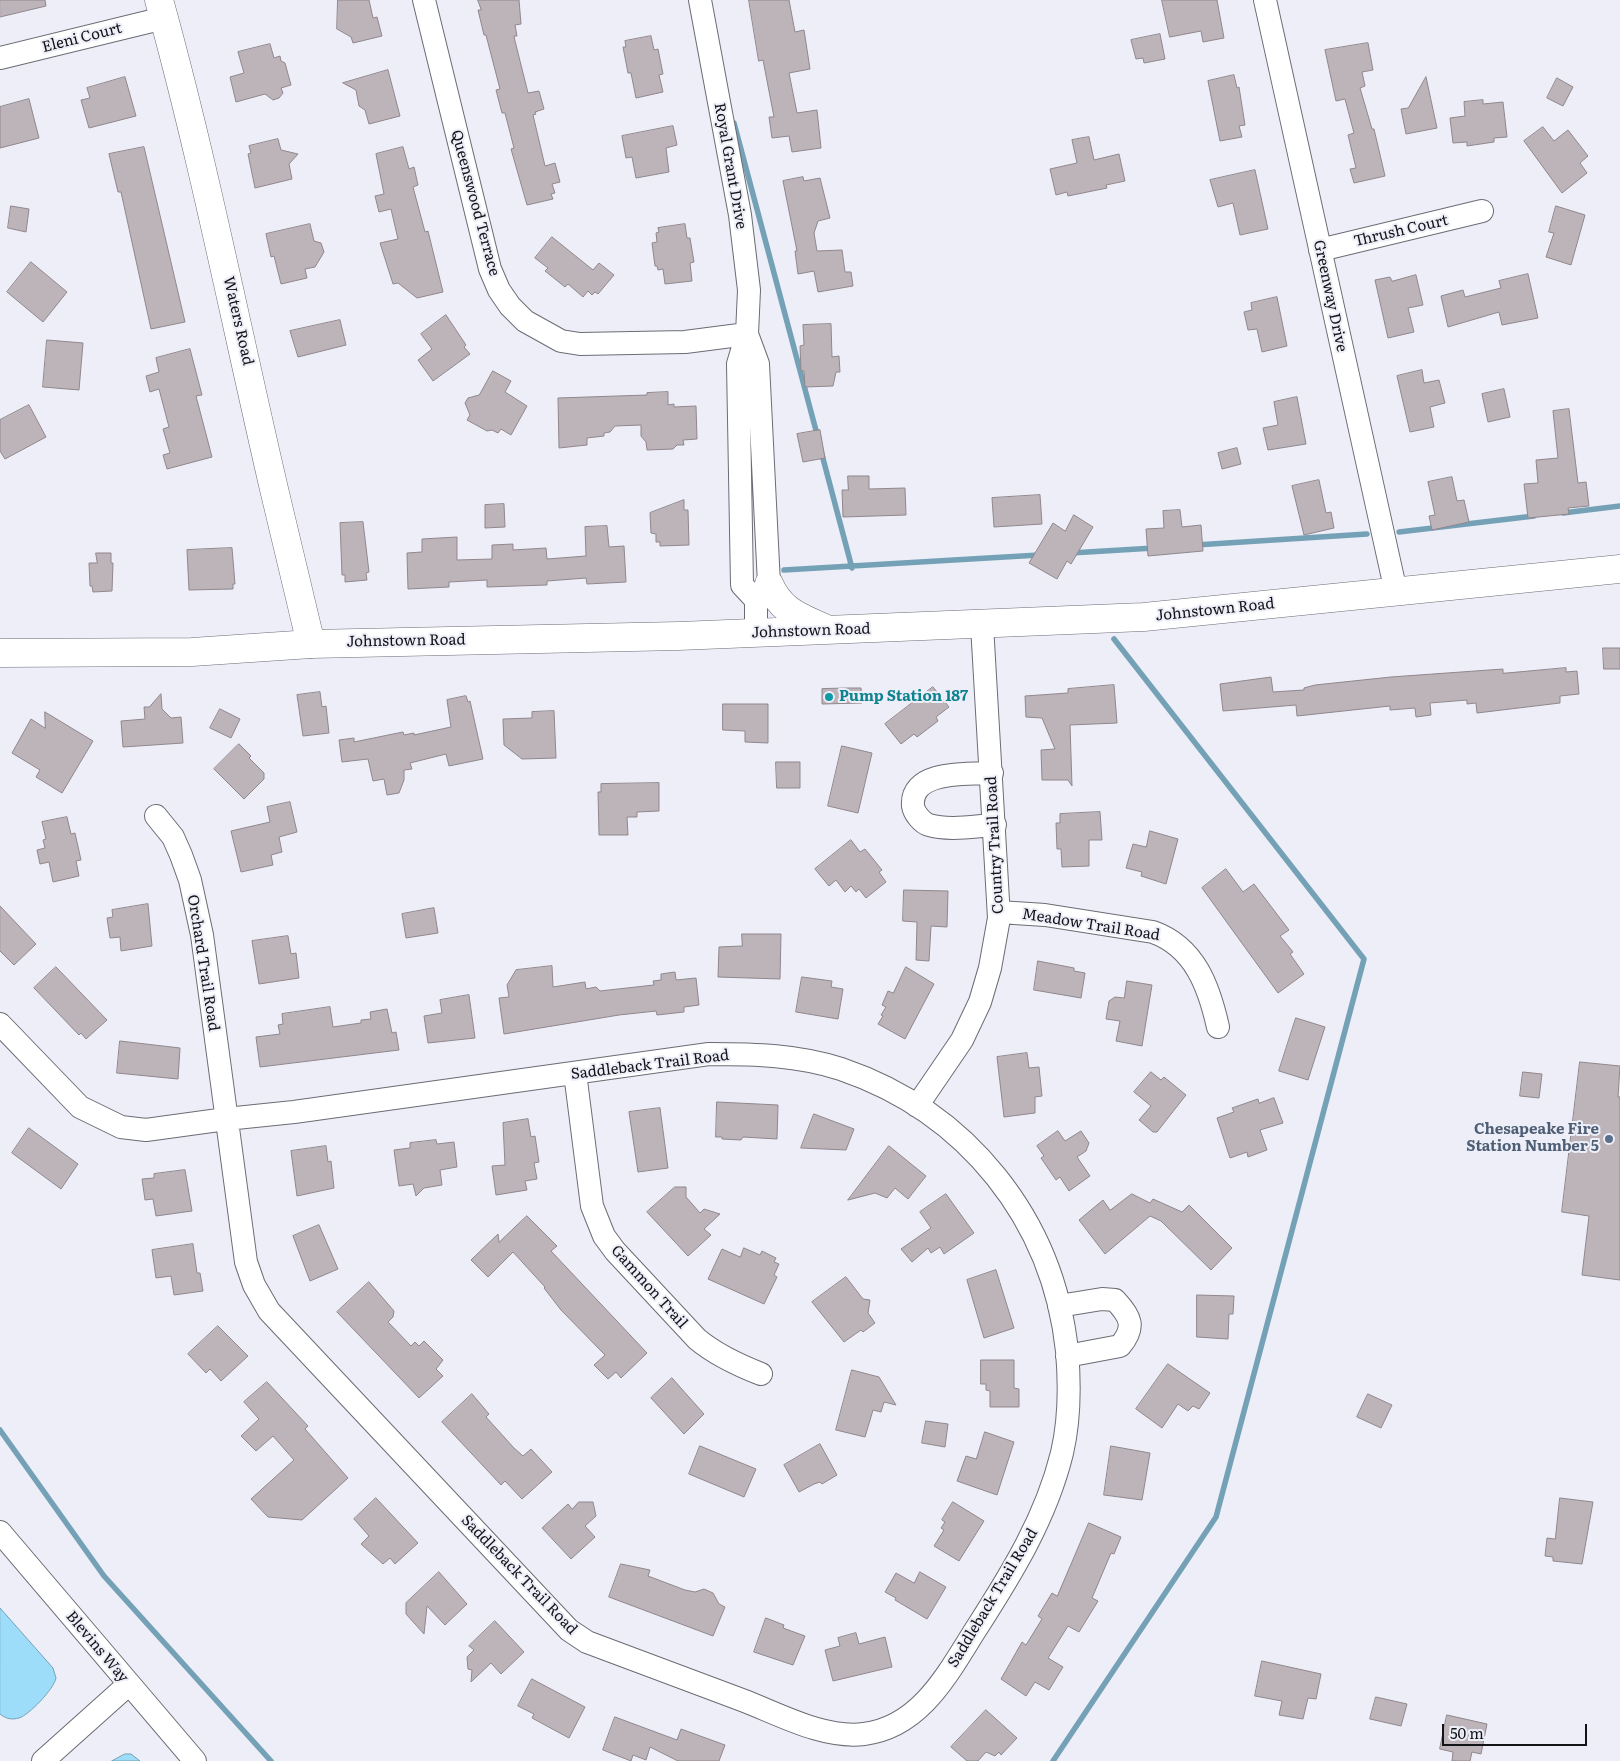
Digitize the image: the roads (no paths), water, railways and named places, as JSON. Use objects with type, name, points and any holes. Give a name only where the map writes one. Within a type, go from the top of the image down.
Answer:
[{"type":"main road","name":"Waters Road","points":[[161,9],[223,256],[274,488],[311,644]]},
{"type":"main road","name":"Johnstown Road","points":[[0,653],[192,652],[311,644],[828,630],[1144,617],[1620,569]]},
{"type":"main road","points":[[763,592],[776,599],[793,614],[828,630]]},
{"type":"street","name":"Queenswood Terrace","points":[[424,0],[490,269],[499,290],[525,322],[552,337],[580,344],[685,342],[747,334]]},
{"type":"street","name":"Royal Grant Drive","points":[[700,0],[740,215],[749,290],[747,334],[758,364],[763,592],[756,632]]},
{"type":"street","name":"Greenway Drive","points":[[1265,0],[1396,592]]},
{"type":"street","name":"Eleni Court","points":[[0,58],[161,9]]},
{"type":"street","name":"Thrush Court","points":[[1320,250],[1482,211]]},
{"type":"street","name":"Country Trail Road","points":[[917,1106],[962,1040],[980,1002],[990,968],[999,912],[982,625]]},
{"type":"street","points":[[992,773],[957,774],[935,778],[921,784],[915,793],[913,806],[917,816],[928,825],[945,827],[995,825]]},
{"type":"street","name":"Orchard Trail Road","points":[[156,816],[172,838],[190,880],[202,935],[226,1118]]},
{"type":"street","name":"Meadow Trail Road","points":[[999,912],[1045,915],[1153,932],[1165,936],[1180,946],[1201,974],[1211,994],[1218,1027]]},
{"type":"street","name":"Saddleback Trail Road","points":[[0,1024],[80,1107],[121,1127],[146,1130],[226,1118],[294,1112],[709,1054],[778,1055],[841,1069],[898,1093],[942,1122],[973,1150],[995,1175],[1034,1234],[1048,1266],[1059,1306],[1070,1382],[1063,1450],[1052,1488],[1039,1522],[1008,1580],[940,1684],[922,1707],[907,1717],[869,1733],[853,1735],[812,1726],[587,1642],[569,1630],[269,1311],[254,1284],[246,1262],[226,1118]]},
{"type":"street","name":"Gammon Trail","points":[[575,1073],[588,1187],[594,1214],[604,1236],[615,1251],[696,1339],[708,1349],[730,1362],[761,1374]]},
{"type":"street","points":[[1059,1306],[1102,1299],[1115,1300],[1125,1310],[1130,1323],[1129,1335],[1120,1346],[1067,1356]]},
{"type":"street","name":"Blevins Way","points":[[0,1532],[195,1761]]},
{"type":"street","points":[[43,1761],[129,1684]]},
{"type":"water","points":[[0,1608],[53,1668],[56,1678],[41,1701],[29,1712],[16,1719],[7,1718],[0,1714]]},
{"type":"water","points":[[125,1754],[131,1754],[140,1761],[112,1761]]},
{"type":"waterway","points":[[734,123],[818,438]]},
{"type":"waterway","points":[[821,451],[852,568]]},
{"type":"waterway","points":[[1563,513],[1620,506]]},
{"type":"waterway","points":[[1399,532],[1534,516]]},
{"type":"waterway","points":[[1196,545],[1367,534]]},
{"type":"waterway","points":[[1071,553],[1154,548]]},
{"type":"waterway","points":[[784,570],[1039,555]]},
{"type":"waterway","points":[[1053,1761],[1216,1517],[1364,959],[1114,639]]},
{"type":"waterway","points":[[0,1430],[104,1576],[271,1761]]},
{"type":"place","name":"Pump Station 187","points":[[829,697]]},
{"type":"place","name":"Chesapeake Fire Station Number 5","points":[[1609,1139]]}]
